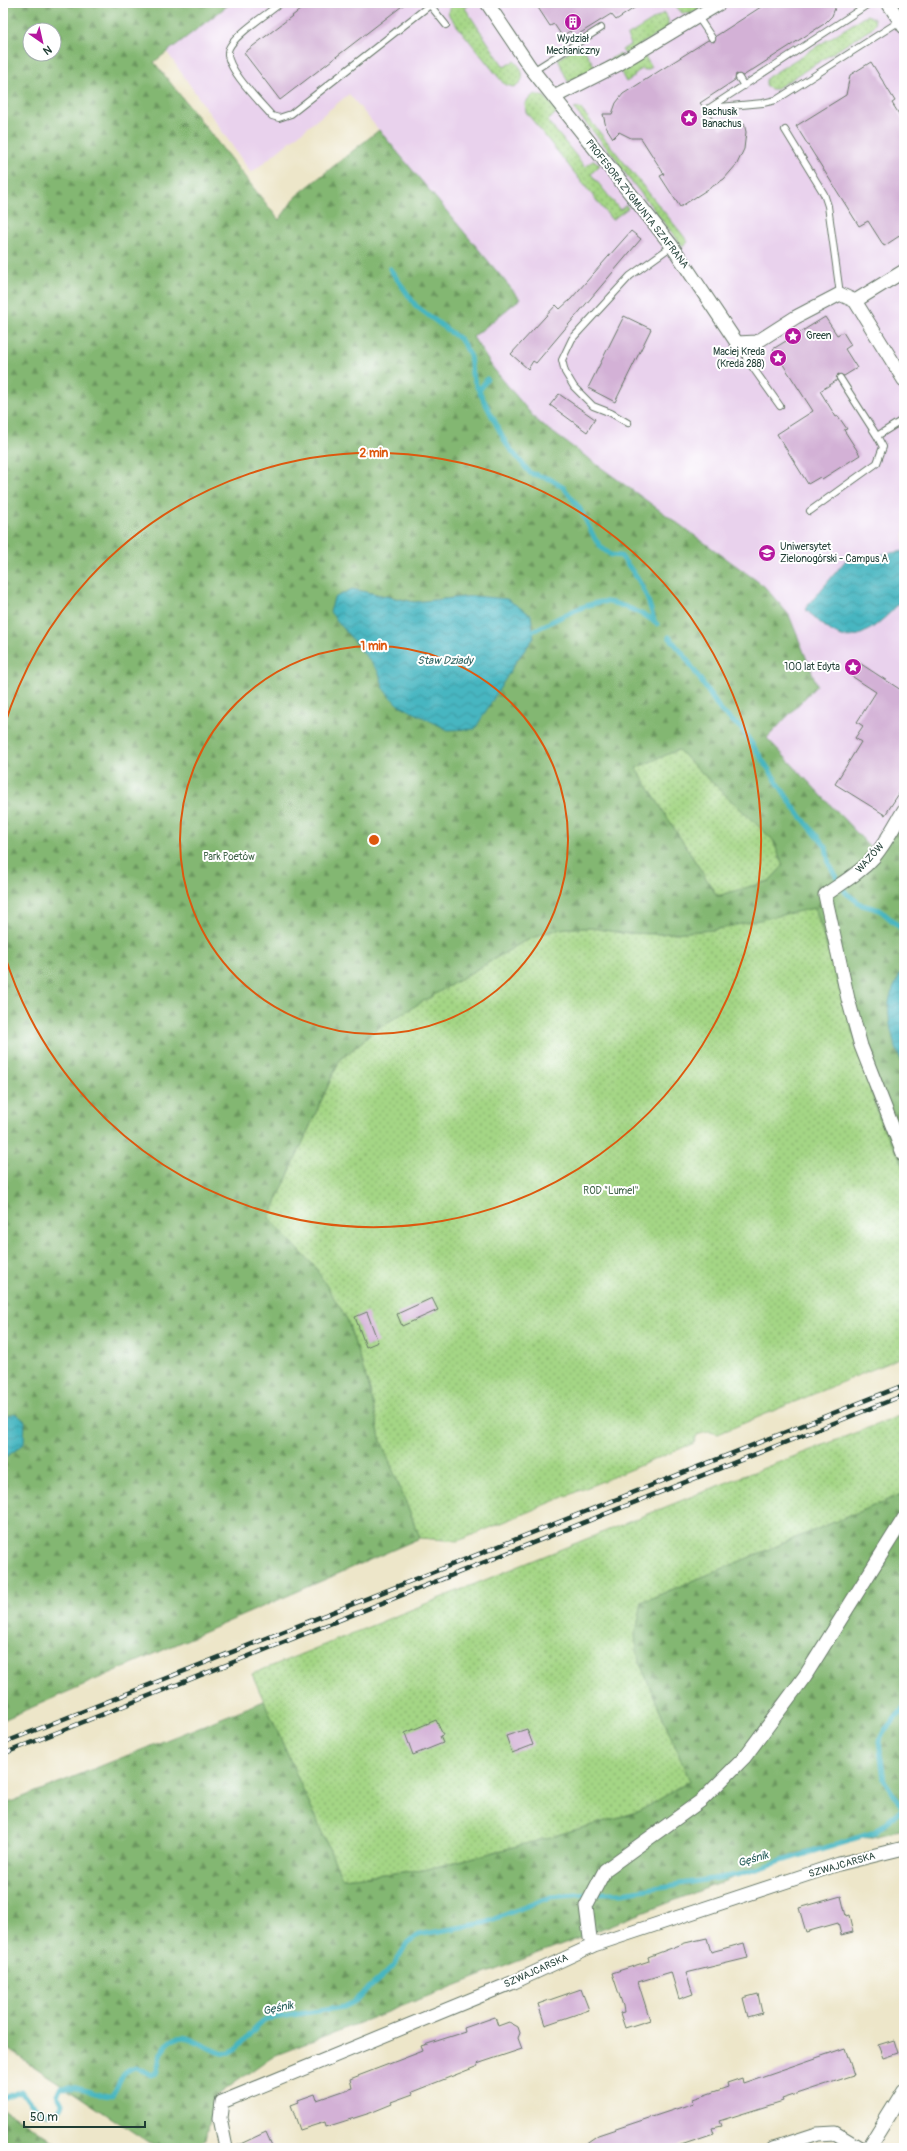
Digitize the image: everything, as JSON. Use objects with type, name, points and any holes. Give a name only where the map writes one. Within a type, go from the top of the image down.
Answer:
[{"type":"street","name":"PROFESORA ZYGMUNTA SZAFRANA","points":[[488,3],[533,71],[672,246],[737,343],[746,344]]},
{"type":"street","points":[[554,97],[617,65],[720,3]]},
{"type":"street","points":[[888,3],[902,24]]},
{"type":"street","points":[[855,301],[904,271]]},
{"type":"street","points":[[746,344],[757,342],[796,317],[840,294],[855,301],[904,380]]},
{"type":"street","name":"WAZÓW","points":[[904,810],[885,842],[873,858],[848,879],[828,893],[848,999],[861,1046],[904,1156]]},
{"type":"street","points":[[594,1945],[590,1938],[586,1906],[605,1870],[702,1800],[744,1758],[805,1676],[904,1518]]},
{"type":"street","name":"SZWAJCARSKA","points":[[226,2148],[220,2118],[222,2102],[514,1982],[594,1945],[839,1864],[904,1848]]},
{"type":"street","points":[[868,2148],[904,2090]]},
{"type":"street","points":[[774,2148],[821,2133],[835,2133],[860,2148]]},
{"type":"lane","points":[[281,3],[234,40],[228,51],[228,60],[243,82],[272,116],[279,118],[291,114],[431,4],[446,25]]},
{"type":"lane","points":[[870,3],[709,108],[763,103],[776,100],[902,24]]},
{"type":"lane","points":[[698,17],[712,38]]},
{"type":"lane","points":[[533,71],[601,28]]},
{"type":"lane","points":[[802,38],[806,45]]},
{"type":"lane","points":[[739,78],[744,86]]},
{"type":"lane","points":[[785,130],[824,194],[829,212],[840,294]]},
{"type":"lane","points":[[628,423],[593,406],[574,387],[565,372],[562,360],[572,340],[630,276],[672,246]]},
{"type":"lane","points":[[746,344],[746,358],[780,406]]},
{"type":"lane","points":[[810,511],[877,463],[883,447],[840,378]]},
{"type":"lane","points":[[877,436],[904,419]]},
{"type":"shaded area","name":"Uniwersytet Zielonogórski - Campus A","points":[[190,3],[904,3],[904,802],[874,851],[767,738],[493,368],[473,337],[519,299],[349,94],[251,173],[153,32]]},
{"type":"green space","name":"Park Poetów","points":[[3,3],[231,3],[154,62],[279,220],[296,196],[379,130],[520,299],[473,337],[493,368],[537,421],[764,586],[789,615],[817,685],[767,738],[874,851],[904,808],[904,1166],[881,1123],[815,908],[713,930],[659,934],[622,933],[592,928],[566,928],[544,933],[523,942],[378,1028],[339,1061],[269,1218],[315,1267],[347,1319],[370,1390],[380,1438],[420,1538],[3,1720]],"holes":[[[352,589],[414,602],[474,596],[534,638],[517,660],[385,691]],[[678,750],[773,840],[783,866],[769,881],[717,896],[636,768]]]},
{"type":"green space","points":[[451,3],[472,3],[465,8],[504,67],[514,61],[522,71],[522,79],[517,85],[513,87],[504,84],[450,17],[448,12]]},
{"type":"green space","points":[[679,3],[709,3],[691,14],[682,13],[675,5]]},
{"type":"green space","points":[[664,13],[668,19],[668,28],[625,54],[622,50],[631,44],[627,36]]},
{"type":"green space","points":[[867,15],[874,19],[875,24],[871,29],[776,89],[771,89],[766,86],[766,80],[768,77]]},
{"type":"green space","points":[[579,45],[582,46],[595,67],[620,54],[622,56],[568,82],[558,59]]},
{"type":"green space","points":[[645,57],[652,67],[647,70],[641,69],[634,75],[634,77],[626,82],[620,71]]},
{"type":"green space","points":[[534,94],[545,97],[557,112],[548,121],[585,167],[594,160],[600,165],[591,174],[620,210],[626,205],[628,208],[612,220],[526,112],[525,103]]},
{"type":"green space","points":[[580,108],[688,242],[683,247],[618,164],[617,160],[574,109]]},
{"type":"green space","points":[[678,750],[773,840],[783,866],[769,881],[718,897],[635,767]]},
{"type":"green space","name":"ROD \"Lumel\"","points":[[815,907],[844,1001],[894,1147],[904,1166],[904,1356],[718,1434],[708,1432],[697,1435],[694,1443],[458,1541],[420,1538],[380,1438],[370,1390],[347,1319],[269,1218],[339,1061],[378,1028],[523,942],[544,933],[566,928],[592,928],[623,933],[659,934],[713,930]]},
{"type":"green space","points":[[904,1414],[904,1493],[642,1602],[639,1661],[690,1781],[640,1811],[533,1842],[424,1870],[342,1878],[252,1674],[720,1485]]},
{"type":"green space","points":[[904,1493],[904,1829],[797,1853],[271,2057],[215,2097],[206,2139],[184,2148],[157,2148],[3,2046],[3,1805],[264,1701],[342,1878],[424,1870],[533,1842],[640,1811],[690,1781],[639,1661],[635,1637],[642,1602]]},
{"type":"green space","points":[[3,2109],[64,2148],[3,2148]]},
{"type":"water","points":[[904,551],[904,599],[868,631],[851,637],[842,636],[827,629],[805,609],[846,560]]},
{"type":"water","name":"Staw Dziady","points":[[352,589],[414,602],[474,596],[507,599],[531,615],[534,638],[517,660],[475,729],[448,730],[397,704],[385,691],[378,671],[330,612],[334,598]]},
{"type":"water","points":[[904,961],[904,1065],[894,1041],[889,1020],[889,1002]]},
{"type":"water","points":[[15,1413],[25,1421],[24,1444],[3,1459],[3,1418]]},
{"type":"building","points":[[309,3],[406,3],[280,100],[244,53]]},
{"type":"building","name":"Wydział Mechaniczny","points":[[535,3],[642,3],[616,20],[611,14],[574,37],[570,31],[562,36],[554,24],[550,26]]},
{"type":"building","points":[[767,3],[837,3],[832,16],[824,24],[743,76],[736,74],[735,80],[700,103],[721,129],[744,123],[746,132],[744,149],[737,164],[724,179],[680,207],[660,176],[664,174],[641,138],[631,138],[619,132],[613,138],[606,127],[603,114],[612,114],[616,103],[623,94],[708,40],[714,42],[716,36]]},
{"type":"building","points":[[871,62],[895,101],[892,103],[904,122],[904,233],[884,246],[868,221],[859,226],[796,126],[846,95],[850,75]]},
{"type":"building","points":[[631,231],[641,239],[536,363],[533,361],[528,369],[511,354],[556,305],[560,309],[571,299]]},
{"type":"building","points":[[624,316],[651,329],[615,402],[588,388]]},
{"type":"building","points":[[825,317],[837,335],[843,332],[851,345],[845,349],[857,368],[844,376],[838,374],[836,381],[820,391],[836,417],[838,416],[847,429],[844,430],[860,455],[822,479],[820,477],[808,484],[777,434],[813,411],[773,349]]},
{"type":"building","points":[[559,394],[595,419],[587,432],[550,405]]},
{"type":"building","points":[[858,662],[904,692],[904,786],[885,815],[835,784],[861,742],[855,738],[863,726],[857,722],[876,692],[850,675]]},
{"type":"building","points":[[432,1298],[438,1310],[402,1326],[397,1314]]},
{"type":"building","points":[[367,1312],[378,1342],[366,1347],[355,1317]]},
{"type":"building","points":[[436,1720],[443,1735],[440,1736],[443,1743],[413,1755],[405,1733]]},
{"type":"building","points":[[527,1729],[533,1745],[512,1753],[506,1736]]},
{"type":"building","points":[[841,1896],[846,1916],[849,1915],[853,1932],[841,1935],[838,1923],[806,1932],[799,1908]]},
{"type":"building","points":[[707,1938],[711,1952],[744,1943],[748,1958],[686,1973],[693,1994],[679,1999],[671,1972],[638,1982],[650,2020],[625,2028],[620,2013],[624,2012],[623,2006],[612,1973],[649,1961],[648,1957],[685,1943]]},
{"type":"building","points":[[581,1989],[589,2010],[545,2025],[538,2004]]},
{"type":"building","points":[[758,1994],[762,2013],[748,2017],[743,1998]]},
{"type":"building","points":[[495,2017],[498,2026],[509,2022],[518,2027],[520,2033],[518,2038],[522,2049],[477,2064],[478,2066],[412,2092],[413,2094],[391,2102],[392,2104],[370,2113],[326,2127],[325,2122],[300,2130],[291,2105],[299,2102],[298,2100],[315,2094],[317,2100],[352,2088],[350,2079],[423,2051],[421,2046],[465,2032],[464,2028]]},
{"type":"building","points":[[894,2040],[898,2053],[883,2058],[878,2045]]},
{"type":"building","points":[[845,2048],[854,2075],[782,2099],[783,2101],[719,2121],[721,2126],[712,2128],[714,2134],[672,2148],[579,2148],[598,2135],[694,2103],[693,2099],[728,2087],[727,2083],[742,2078],[743,2083]]},
{"type":"building","points":[[266,2132],[273,2148],[234,2148],[234,2147]]},
{"type":"waterway","points":[[390,269],[416,306],[461,340],[470,355],[472,374],[477,387],[507,445],[530,473],[550,479],[564,488],[580,509],[595,539],[602,548],[611,555],[621,556],[633,572],[642,586],[654,620]]},
{"type":"waterway","points":[[479,391],[487,379]]},
{"type":"waterway","points":[[533,631],[575,610],[601,602],[614,603],[630,609],[646,616],[657,624]]},
{"type":"waterway","points":[[669,637],[684,655],[721,711],[742,729],[795,809],[826,847],[829,864],[846,893],[862,905],[880,910],[904,931]]},
{"type":"waterway","points":[[903,1809],[884,1780],[879,1741],[884,1731],[904,1708]]},
{"type":"waterway","name":"Gęśnik","points":[[596,1893],[622,1893],[737,1875],[875,1832],[904,1808]]},
{"type":"waterway","name":"Gęśnik","points":[[3,2098],[21,2091],[30,2103],[49,2114],[54,2113],[61,2108],[62,2104],[57,2094],[61,2087],[72,2087],[112,2096],[123,2075],[130,2069],[136,2067],[151,2075],[156,2073],[160,2055],[163,2050],[171,2041],[180,2037],[197,2041],[222,2053],[230,2053],[234,2051],[256,2027],[266,2019],[344,2007],[352,2003],[393,1967],[407,1943],[418,1935],[484,1923],[550,1897],[590,1894]]},
{"type":"railway","points":[[3,1743],[904,1385]]},
{"type":"railway","points":[[3,1754],[904,1395]]},
{"type":"place","name":"Wydział Mechaniczny","points":[[573,22]]},
{"type":"place","name":"Bachusik Banachus","points":[[689,118]]},
{"type":"place","name":"Green","points":[[793,336]]},
{"type":"place","name":"Maciej Kreda (Kreda 288)","points":[[778,358]]},
{"type":"place","name":"Uniwersytet Zielonogórski - Campus A","points":[[767,553]]},
{"type":"place","name":"100 lat Edyta","points":[[853,667]]}]
